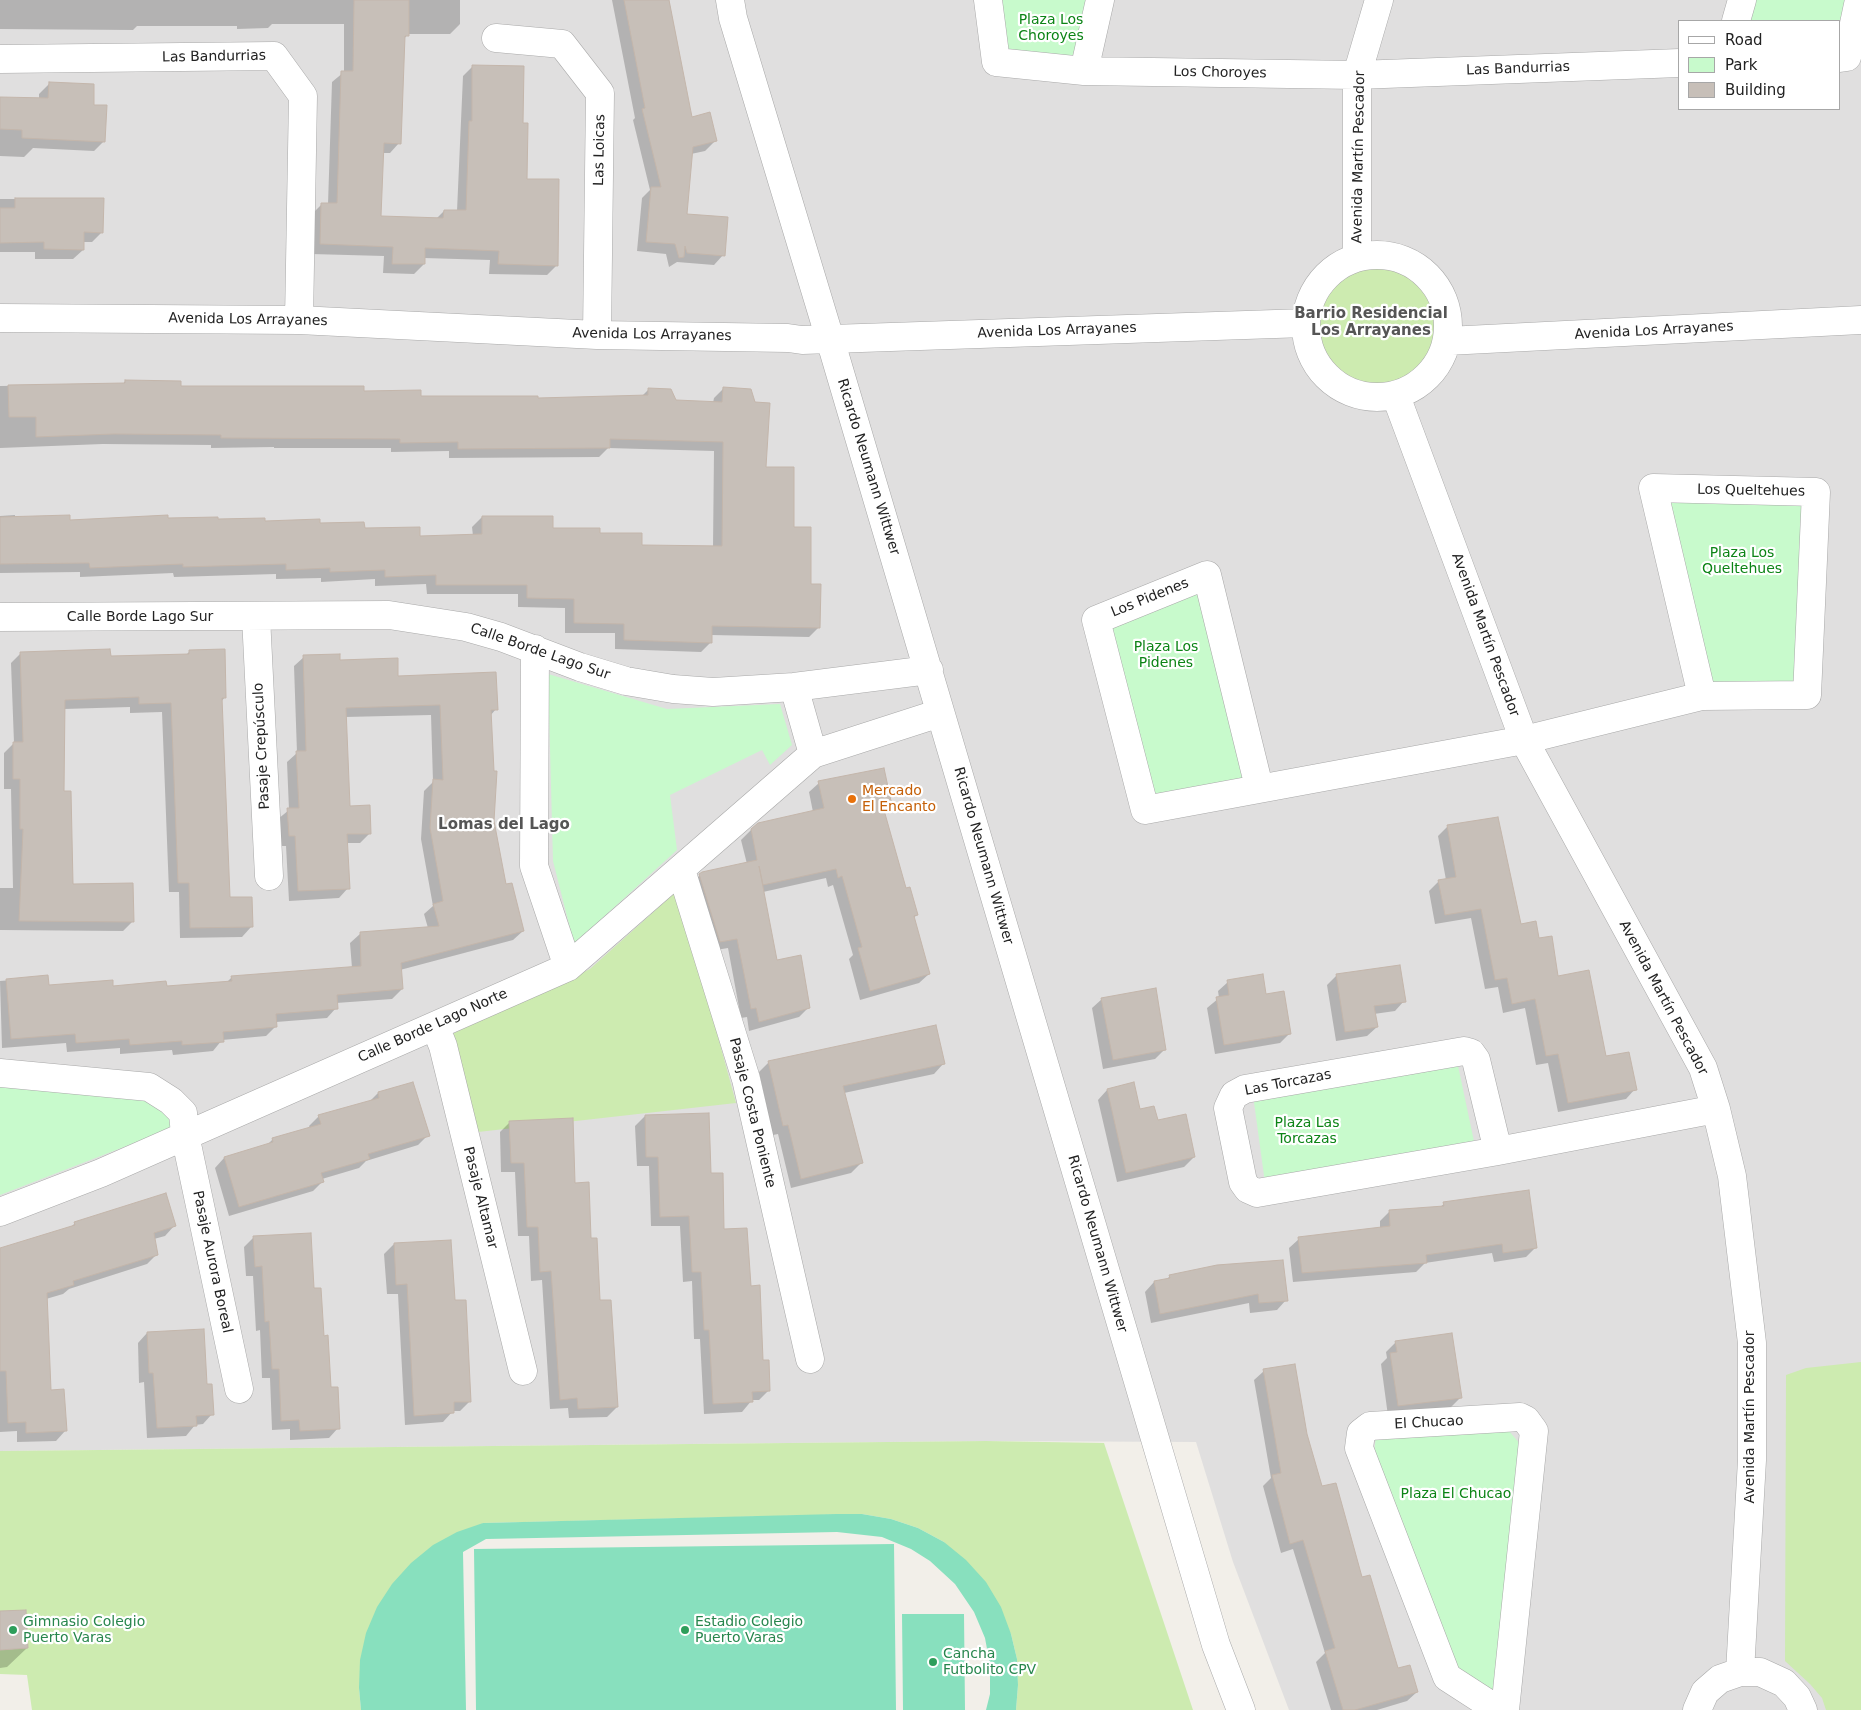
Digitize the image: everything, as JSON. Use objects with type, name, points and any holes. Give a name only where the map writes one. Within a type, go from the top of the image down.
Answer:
[{"type":"street","name":"Ricardo Neumann Wittwer","points":[[730,0],[733,18],[929,670],[940,713],[1216,1645],[1241,1710]]},
{"type":"street","name":"Los Choroyes","points":[[988,0],[996,62],[1084,71],[1357,75]]},
{"type":"street","points":[[1084,71],[1100,0]]},
{"type":"street","name":"Avenida Martín Pescador","points":[[1357,258],[1357,75],[1379,0]]},
{"type":"street","points":[[1736,20],[1742,0]]},
{"type":"street","points":[[1841,58],[1848,57],[1859,0]]},
{"type":"street","name":"Las Loicas","points":[[496,38],[562,44],[600,93],[598,335]]},
{"type":"street","name":"Las Bandurrias","points":[[0,59],[274,56],[303,96],[299,320]]},
{"type":"street","name":"Las Bandurrias","points":[[1357,75],[1678,63]]},
{"type":"street","name":"Avenida Martín Pescador","points":[[1380,255],[1404,260],[1419,268],[1436,286],[1447,309],[1447,341],[1438,364],[1419,385],[1396,396],[1368,398],[1344,390],[1324,376],[1310,354],[1305,323],[1310,299],[1317,286],[1334,268],[1357,258],[1380,255]]},
{"type":"street","name":"Avenida Los Arrayanes","points":[[0,318],[299,320],[598,335],[830,339],[1305,323]]},
{"type":"street","name":"Avenida Los Arrayanes","points":[[1447,341],[1861,320]]},
{"type":"street","name":"Avenida Martín Pescador","points":[[1396,396],[1524,740],[1703,1068],[1716,1109],[1732,1176],[1752,1343],[1752,1460],[1740,1672]]},
{"type":"street","name":"Los Queltehues","points":[[1524,740],[1702,696],[1807,695],[1816,492],[1653,488],[1702,696]]},
{"type":"street","name":"Los Pidenes","points":[[1259,787],[1207,575],[1096,620],[1145,810],[1259,787],[1524,740]]},
{"type":"street","name":"Calle Borde Lago Sur","points":[[0,617],[389,615],[428,619],[474,629],[535,649],[580,667],[626,681],[673,689],[714,692],[794,687],[929,670]]},
{"type":"street","name":"Pasaje Crepúsculo","points":[[256,617],[269,876]]},
{"type":"street","points":[[535,649],[534,866],[568,967]]},
{"type":"street","points":[[794,687],[813,754]]},
{"type":"street","name":"Calle Borde Lago Norte","points":[[0,1212],[101,1173],[568,967],[813,754],[940,713]]},
{"type":"street","name":"Pasaje Costa Poniente","points":[[681,870],[746,1079],[810,1359]]},
{"type":"street","name":"Pasaje Altamar","points":[[435,1026],[443,1046],[523,1371]]},
{"type":"street","name":"Las Torcazas","points":[[1498,1151],[1476,1060],[1471,1053],[1464,1051],[1245,1088],[1234,1096],[1228,1108],[1244,1182],[1248,1189],[1257,1193],[1498,1151],[1716,1109]]},
{"type":"street","name":"Pasaje Aurora Boreal","points":[[0,1073],[149,1087],[171,1101],[183,1114],[185,1135],[239,1389]]},
{"type":"street","name":"El Chucao","points":[[1498,1710],[1447,1677],[1359,1448],[1358,1440],[1361,1434],[1370,1426],[1520,1417],[1526,1420],[1534,1431],[1505,1710]]},
{"type":"street","points":[[1698,1710],[1705,1692],[1720,1679],[1740,1672],[1760,1672],[1784,1683],[1797,1697],[1803,1710]]},
{"type":"shaded area","points":[[0,0],[1861,0],[1861,1710],[1289,1710],[1233,1562],[1196,1442],[986,1441],[0,1451]]},
{"type":"green space","name":"Plaza Los Choroyes","points":[[1000,0],[1088,0],[1074,59],[1007,52]]},
{"type":"green space","points":[[1754,0],[1848,0],[1841,35],[1841,20],[1748,20]]},
{"type":"green space","points":[[1377,261],[1390,262],[1402,266],[1424,280],[1438,302],[1442,314],[1442,340],[1438,352],[1424,374],[1402,388],[1390,392],[1377,393],[1364,392],[1352,388],[1330,374],[1316,352],[1312,340],[1311,327],[1312,314],[1316,302],[1330,280],[1352,266],[1364,262]]},
{"type":"green space","name":"Plaza Los Queltehues","points":[[1659,493],[1811,497],[1802,689],[1706,691]]},
{"type":"green space","name":"Plaza Los Pidenes","points":[[1204,581],[1253,784],[1149,805],[1101,623]]},
{"type":"green space","points":[[548,674],[667,709],[780,704],[792,745],[770,765],[762,750],[670,795],[677,850],[574,944],[553,861]]},
{"type":"green space","points":[[678,890],[736,1103],[478,1132],[450,1035],[590,969]]},
{"type":"green space","name":"Plaza Las Torcazas","points":[[1457,1061],[1475,1146],[1265,1183],[1253,1095]]},
{"type":"green space","points":[[0,1084],[146,1098],[196,1119],[0,1195]]},
{"type":"green space","points":[[1861,1362],[1861,1710],[1826,1710],[1822,1698],[1785,1661],[1786,1375],[1806,1368]]},
{"type":"green space","name":"Plaza El Chucao","points":[[1508,1430],[1522,1446],[1497,1693],[1458,1668],[1374,1453],[1376,1436]]},
{"type":"green space","points":[[986,1441],[1104,1443],[1193,1710],[1016,1710],[1018,1685],[1017,1659],[1011,1634],[944,1542],[918,1528],[891,1519],[862,1514],[483,1523],[359,1688],[361,1710],[32,1710],[27,1675],[0,1674],[0,1650],[28,1648],[0,1611],[0,1451]]},
{"type":"green space","points":[[862,1514],[891,1519],[918,1528],[944,1542],[966,1560],[986,1582],[1001,1607],[1011,1634],[1017,1659],[1018,1685],[1016,1710],[986,1710],[990,1694],[990,1665],[985,1638],[974,1612],[955,1584],[930,1561],[911,1549],[882,1537],[837,1532],[486,1539],[463,1552],[466,1710],[361,1710],[359,1688],[360,1660],[366,1633],[377,1607],[392,1584],[411,1563],[433,1545],[457,1532],[483,1523]]},
{"type":"green space","name":"Estadio Colegio Puerto Varas","points":[[894,1544],[896,1710],[476,1710],[474,1549]]},
{"type":"green space","name":"Cancha Futbolito CPV","points":[[902,1614],[964,1614],[965,1710],[903,1710]]},
{"type":"building","points":[[354,0],[409,0],[409,36],[405,36],[401,144],[384,143],[381,216],[443,218],[444,210],[466,210],[469,121],[472,121],[472,65],[524,66],[523,123],[528,123],[527,179],[559,179],[558,266],[498,264],[499,251],[425,248],[425,264],[392,264],[393,247],[320,244],[321,203],[337,203],[341,71],[353,71]]},
{"type":"building","points":[[624,0],[669,0],[692,117],[710,112],[717,141],[693,147],[687,214],[728,217],[725,256],[687,253],[685,246],[684,257],[679,258],[675,244],[646,242],[651,187],[661,187],[642,109],[645,108]]},
{"type":"building","points":[[49,82],[94,84],[94,105],[107,105],[105,142],[22,138],[22,130],[0,129],[0,97],[48,98]]},
{"type":"building","points":[[15,198],[104,198],[103,233],[84,232],[84,250],[44,249],[44,242],[0,243],[0,208],[15,208]]},
{"type":"building","points":[[125,380],[181,381],[181,386],[364,386],[364,391],[421,390],[421,396],[538,396],[538,398],[648,395],[648,388],[671,389],[676,400],[722,402],[723,387],[751,389],[755,402],[770,403],[766,467],[794,467],[794,527],[811,527],[811,584],[821,584],[820,628],[712,626],[712,643],[624,640],[624,624],[574,623],[574,599],[527,598],[527,585],[436,585],[436,575],[385,577],[385,570],[330,572],[330,568],[286,570],[286,564],[183,567],[183,564],[90,568],[89,563],[0,564],[0,517],[70,515],[70,520],[168,515],[168,518],[265,518],[265,521],[320,519],[320,523],[364,522],[365,528],[420,527],[420,536],[482,534],[482,516],[553,516],[553,528],[600,528],[600,533],[642,533],[642,545],[722,546],[723,442],[610,439],[610,448],[458,449],[458,442],[400,443],[400,439],[221,438],[221,435],[114,434],[36,437],[36,417],[9,417],[8,385],[125,383]]},
{"type":"building","points":[[110,649],[111,656],[189,654],[189,650],[225,649],[226,698],[222,698],[230,897],[252,897],[253,927],[190,928],[189,883],[178,883],[171,703],[139,704],[139,697],[65,700],[64,791],[71,791],[73,884],[133,883],[134,922],[19,921],[23,829],[20,829],[20,779],[13,779],[13,742],[23,742],[20,652]]},
{"type":"building","points":[[340,654],[340,660],[398,658],[398,676],[496,672],[498,710],[491,710],[494,771],[497,771],[494,821],[506,884],[512,883],[524,931],[401,963],[403,989],[337,995],[338,1009],[276,1014],[277,1027],[223,1032],[224,1042],[182,1045],[182,1041],[130,1045],[129,1039],[76,1043],[75,1034],[11,1039],[6,979],[48,975],[49,985],[113,980],[113,986],[166,981],[167,986],[232,981],[231,976],[361,966],[360,932],[439,926],[433,904],[443,901],[430,828],[433,779],[443,780],[440,705],[346,708],[350,806],[370,805],[371,834],[347,834],[350,889],[298,891],[295,836],[289,836],[287,808],[299,808],[296,751],[306,751],[303,655]]},
{"type":"building","points":[[884,768],[891,801],[882,803],[906,888],[910,887],[918,915],[914,916],[930,974],[870,991],[858,948],[862,947],[842,876],[838,878],[836,869],[763,885],[759,866],[777,960],[801,955],[810,1008],[759,1022],[756,1008],[751,1009],[737,939],[720,942],[699,874],[757,860],[751,829],[758,823],[824,808],[818,781]]},
{"type":"building","points":[[1498,817],[1521,924],[1536,921],[1539,938],[1552,936],[1558,976],[1589,970],[1606,1056],[1629,1052],[1637,1090],[1568,1103],[1558,1054],[1546,1056],[1535,999],[1512,1004],[1507,978],[1495,980],[1481,909],[1445,915],[1438,880],[1456,877],[1447,825]]},
{"type":"building","points":[[1400,965],[1406,1002],[1374,1006],[1378,1027],[1345,1032],[1336,974]]},
{"type":"building","points":[[1263,974],[1266,994],[1284,991],[1291,1034],[1224,1045],[1216,997],[1229,995],[1227,980]]},
{"type":"building","points":[[1156,988],[1166,1050],[1113,1060],[1101,998]]},
{"type":"building","points":[[936,1025],[945,1064],[843,1086],[863,1163],[801,1179],[788,1125],[783,1126],[768,1061]]},
{"type":"building","points":[[413,1082],[430,1136],[368,1154],[370,1159],[321,1173],[324,1182],[239,1207],[224,1157],[273,1142],[272,1138],[321,1124],[318,1115],[379,1098],[378,1092]]},
{"type":"building","points":[[1134,1082],[1140,1109],[1154,1106],[1158,1120],[1186,1114],[1195,1157],[1126,1173],[1107,1089]]},
{"type":"building","points":[[709,1113],[711,1173],[723,1173],[724,1229],[747,1228],[751,1286],[760,1285],[763,1360],[769,1360],[770,1391],[752,1392],[753,1402],[713,1404],[709,1330],[704,1330],[701,1272],[692,1272],[689,1216],[660,1217],[658,1157],[646,1157],[645,1115]]},
{"type":"building","points":[[573,1118],[575,1183],[589,1182],[591,1238],[597,1238],[600,1300],[611,1300],[618,1407],[578,1409],[577,1398],[560,1400],[551,1271],[540,1272],[538,1227],[527,1227],[524,1163],[511,1163],[509,1121]]},
{"type":"building","points":[[1529,1190],[1537,1248],[1503,1253],[1502,1244],[1426,1255],[1427,1263],[1302,1273],[1298,1237],[1390,1226],[1389,1210],[1444,1206],[1443,1202]]},
{"type":"building","points":[[166,1193],[176,1226],[154,1233],[158,1255],[73,1281],[74,1285],[47,1293],[51,1390],[64,1389],[67,1431],[26,1433],[26,1422],[8,1423],[6,1371],[0,1371],[0,1248],[75,1225],[74,1222]]},
{"type":"building","points":[[311,1233],[314,1288],[321,1288],[324,1336],[328,1335],[331,1387],[338,1387],[340,1429],[300,1431],[299,1420],[281,1421],[279,1369],[272,1369],[269,1321],[265,1322],[262,1266],[255,1267],[253,1236]]},
{"type":"building","points":[[451,1240],[455,1300],[466,1300],[471,1402],[454,1402],[454,1413],[414,1416],[407,1284],[396,1285],[394,1243]]},
{"type":"building","points":[[1283,1260],[1288,1301],[1259,1303],[1258,1294],[1160,1314],[1154,1281],[1170,1278],[1169,1275],[1217,1265]]},
{"type":"building","points":[[204,1329],[207,1384],[212,1384],[214,1415],[196,1416],[197,1426],[157,1428],[153,1373],[149,1373],[147,1332]]},
{"type":"building","points":[[1452,1333],[1462,1398],[1398,1406],[1390,1353],[1397,1352],[1395,1341]]},
{"type":"building","points":[[1295,1364],[1307,1434],[1322,1486],[1336,1483],[1362,1577],[1370,1575],[1398,1668],[1410,1665],[1418,1692],[1355,1710],[1343,1710],[1325,1651],[1335,1648],[1303,1540],[1290,1544],[1272,1475],[1281,1473],[1263,1369]]},
{"type":"building","name":"Gimnasio Colegio Puerto Varas","points":[[26,1610],[28,1648],[0,1650],[0,1611]]},
{"type":"place","name":"Mercado El Encanto","points":[[852,799]]},
{"type":"place","name":"Gimnasio Colegio Puerto Varas","points":[[13,1630]]},
{"type":"place","name":"Estadio Colegio Puerto Varas","points":[[685,1630]]},
{"type":"place","name":"Cancha Futbolito CPV","points":[[933,1662]]},
{"type":"district","name":"Barrio Residencial Los Arrayanes","points":[[1371,322]]},
{"type":"district","name":"Lomas del Lago","points":[[504,825]]}]
